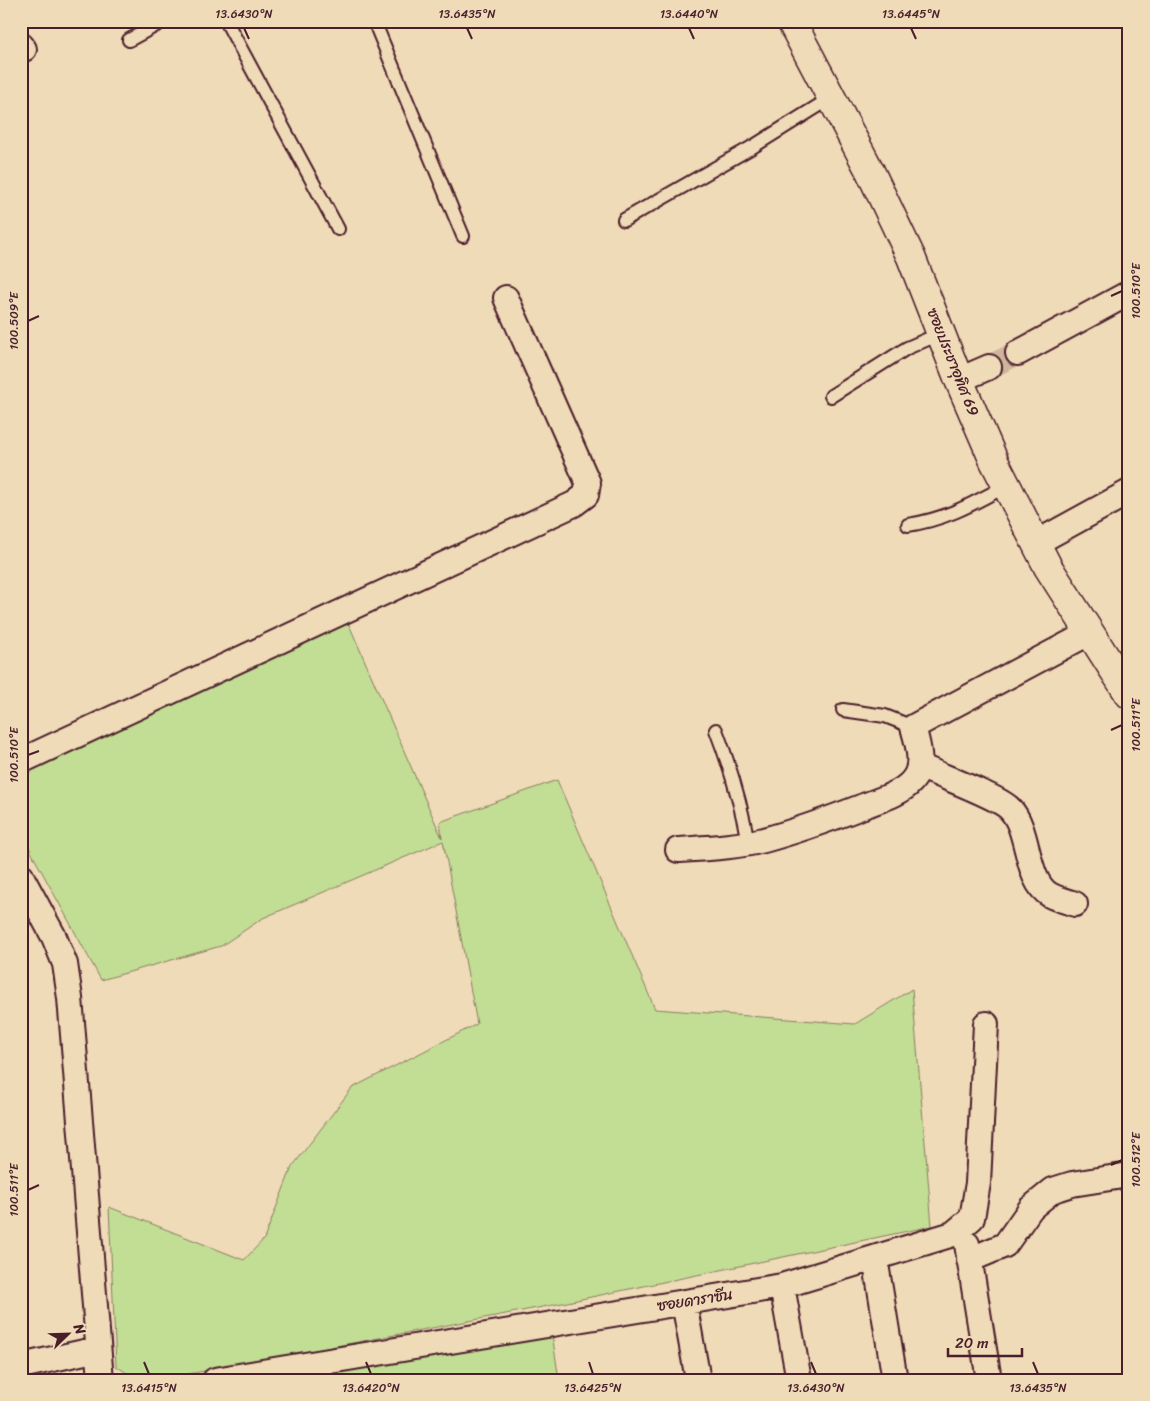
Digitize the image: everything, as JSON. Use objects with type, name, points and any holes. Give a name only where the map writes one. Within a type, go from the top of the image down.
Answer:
[{"type":"street","name":"ซอยประชาอุทิศ 69","points":[[791,21],[870,171],[911,257],[959,380],[1006,486],[1048,567],[1129,694]]},
{"type":"street","points":[[1018,353],[1129,293]]},
{"type":"street","points":[[21,761],[574,504],[586,494],[588,483],[506,298]]},
{"type":"street","points":[[959,380],[989,367]]},
{"type":"street","points":[[1036,543],[1129,492]]},
{"type":"street","points":[[678,850],[748,843],[822,822],[895,794],[912,781],[920,766],[918,745],[913,727],[1089,633]]},
{"type":"street","points":[[920,766],[1010,809],[1019,824],[1042,888],[1049,894],[1075,904]]},
{"type":"street","points":[[21,876],[54,937],[66,973],[70,998],[100,1380]]},
{"type":"street","points":[[986,1024],[978,1182],[972,1218],[964,1225],[989,1380]]},
{"type":"street","points":[[969,1260],[1005,1245],[1031,1208],[1053,1190],[1072,1184],[1129,1175]]},
{"type":"street","name":"ซอยดาราซีน","points":[[215,1380],[782,1286],[953,1234],[964,1225]]},
{"type":"street","points":[[875,1258],[895,1380]]},
{"type":"street","points":[[782,1286],[799,1380]]},
{"type":"street","points":[[684,1302],[698,1380]]},
{"type":"street","points":[[21,1366],[98,1349]]},
{"type":"lane","points":[[130,40],[164,21]]},
{"type":"lane","points":[[226,21],[338,229]]},
{"type":"lane","points":[[374,21],[463,236]]},
{"type":"lane","points":[[624,220],[754,146],[832,98]]},
{"type":"lane","points":[[831,396],[907,348],[942,333]]},
{"type":"lane","points":[[908,525],[934,521],[948,516],[1006,486]]},
{"type":"lane","points":[[843,710],[885,716],[913,727]]},
{"type":"lane","points":[[716,730],[734,776],[741,802],[748,843]]},
{"type":"green space","points":[[347,620],[442,838],[440,822],[557,780],[655,1009],[855,1024],[912,989],[932,1226],[548,1306],[157,1380],[138,1380],[116,1366],[109,1207],[244,1260],[264,1239],[292,1167],[352,1088],[477,1024],[443,841],[263,918],[221,946],[101,980],[31,852],[21,827],[21,771]]},
{"type":"green space","points":[[552,1334],[559,1380],[296,1380]]},
{"type":"tunnel","points":[[989,367],[1018,353]]}]
